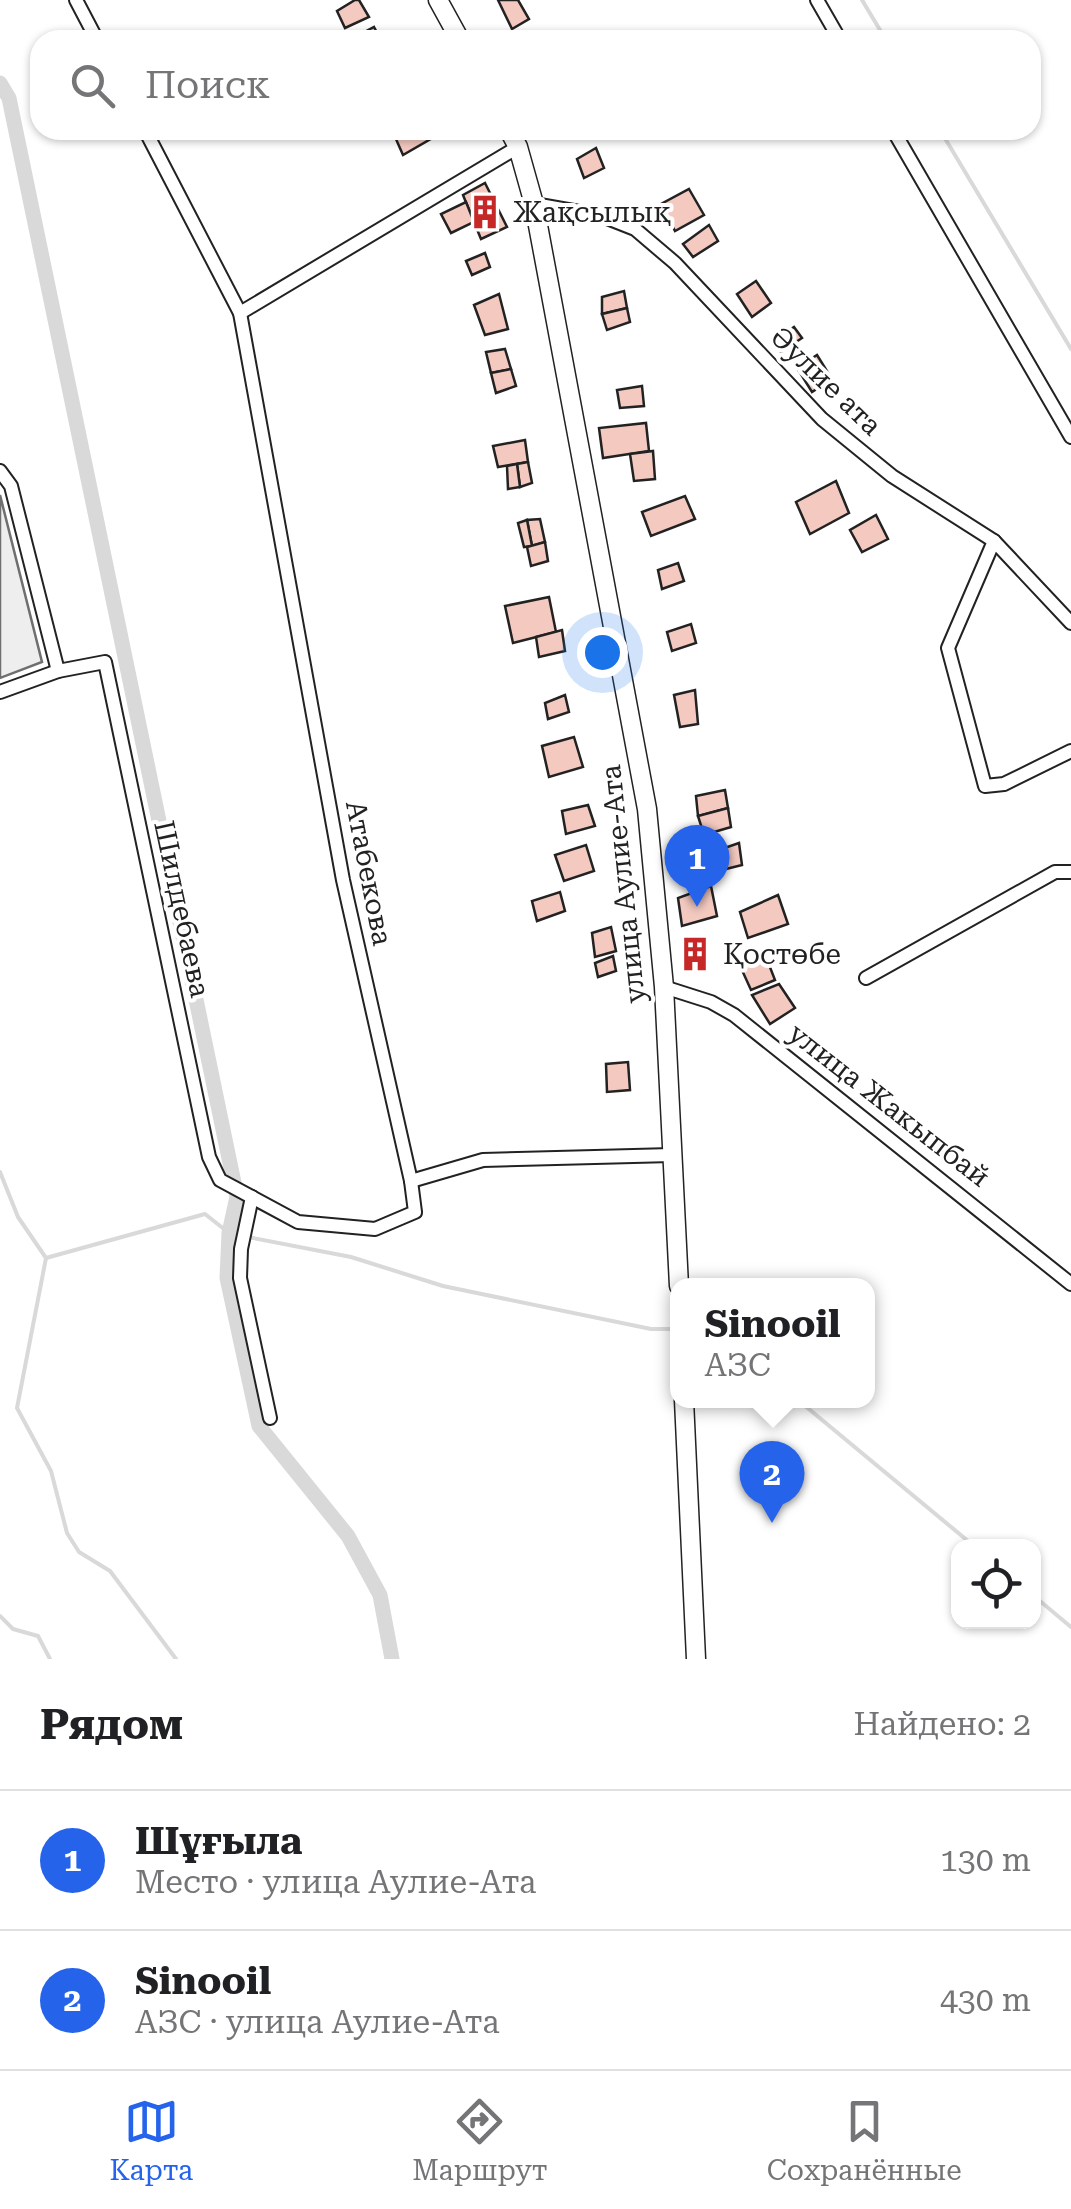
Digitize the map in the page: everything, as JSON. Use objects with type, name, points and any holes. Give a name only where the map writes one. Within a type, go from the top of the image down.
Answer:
[{"type":"main road","points":[[438,0],[454,30]]},
{"type":"main road","name":"улица Аулие-Ата","points":[[515,140],[534,204],[647,810],[664,987],[678,1278]]},
{"type":"main road","points":[[684,1408],[696,1659]]},
{"type":"street","points":[[76,0],[92,30]]},
{"type":"street","points":[[817,0],[834,30]]},
{"type":"street","name":"Атабекова","points":[[151,140],[240,313],[343,880],[411,1181]]},
{"type":"street","points":[[240,313],[511,140]]},
{"type":"street","points":[[898,140],[1071,437]]},
{"type":"street","name":"Әулие ата","points":[[534,204],[602,216],[635,229],[676,263],[822,419],[892,476],[994,541],[1071,624]]},
{"type":"street","points":[[0,471],[11,486],[58,670],[0,692]]},
{"type":"street","points":[[994,541],[948,648],[985,786],[1004,784],[1071,751]]},
{"type":"street","name":"Шилдебаева","points":[[58,670],[105,662],[208,1157],[220,1180],[298,1222],[374,1229],[415,1212],[411,1181]]},
{"type":"street","points":[[866,978],[1056,872],[1071,872]]},
{"type":"street","name":"улица Жакыпбай","points":[[664,987],[710,1002],[734,1015],[1069,1279]]},
{"type":"street","points":[[411,1181],[484,1160],[672,1155]]},
{"type":"street","points":[[252,1197],[241,1249],[240,1278],[270,1418]]},
{"type":"shaded area","points":[[0,495],[42,662],[0,678]]},
{"type":"building","points":[[359,0],[369,17],[345,28],[337,11]]},
{"type":"building","points":[[498,0],[518,0],[529,19],[512,29]]},
{"type":"building","points":[[396,140],[429,140],[403,155]]},
{"type":"building","points":[[596,148],[604,168],[584,178],[577,159]]},
{"type":"building","name":"Жақсылық","points":[[485,183],[507,227],[481,239],[463,195]]},
{"type":"building","points":[[689,189],[704,215],[675,231],[661,204]]},
{"type":"building","points":[[466,202],[474,222],[451,233],[441,214]]},
{"type":"building","points":[[709,225],[718,241],[693,257],[683,244]]},
{"type":"building","points":[[485,253],[490,267],[472,275],[466,261]]},
{"type":"building","points":[[756,281],[771,303],[752,317],[737,294]]},
{"type":"building","points":[[624,291],[627,308],[602,314],[602,297]]},
{"type":"building","points":[[499,294],[508,329],[485,335],[474,305]]},
{"type":"building","points":[[627,308],[630,322],[607,330],[602,314]]},
{"type":"building","points":[[794,327],[802,338],[781,352],[773,342]]},
{"type":"building","points":[[505,349],[511,369],[491,373],[486,352]]},
{"type":"building","points":[[817,355],[832,379],[812,392],[797,368]]},
{"type":"building","points":[[511,369],[516,386],[496,393],[491,373]]},
{"type":"building","points":[[642,386],[644,406],[620,408],[617,390]]},
{"type":"building","points":[[646,423],[649,451],[603,458],[599,428]]},
{"type":"building","points":[[525,440],[528,462],[498,467],[493,446]]},
{"type":"building","points":[[653,451],[655,479],[634,481],[630,454]]},
{"type":"building","points":[[528,462],[532,483],[520,487],[517,464]]},
{"type":"building","points":[[517,464],[520,487],[508,489],[507,466]]},
{"type":"building","points":[[836,481],[849,513],[810,534],[796,502]]},
{"type":"building","points":[[685,496],[695,519],[651,536],[642,512]]},
{"type":"building","points":[[876,515],[888,539],[862,552],[850,530]]},
{"type":"building","points":[[540,519],[545,542],[532,546],[527,520]]},
{"type":"building","points":[[527,520],[532,546],[524,547],[518,523]]},
{"type":"building","points":[[545,542],[548,561],[531,566],[527,547]]},
{"type":"building","points":[[678,563],[684,581],[662,589],[658,570]]},
{"type":"building","points":[[549,597],[556,632],[513,643],[505,606]]},
{"type":"building","points":[[691,624],[696,643],[672,651],[667,632]]},
{"type":"building","points":[[562,630],[565,651],[539,657],[536,637]]},
{"type":"building","points":[[695,690],[698,724],[680,727],[674,695]]},
{"type":"building","points":[[565,695],[569,712],[548,719],[545,703]]},
{"type":"building","points":[[574,737],[583,767],[549,777],[542,746]]},
{"type":"building","points":[[725,790],[728,808],[698,816],[696,796]]},
{"type":"building","points":[[588,805],[595,826],[566,834],[562,811]]},
{"type":"building","points":[[728,808],[731,827],[704,835],[698,816]]},
{"type":"building","points":[[739,843],[742,865],[710,873],[707,854]]},
{"type":"building","points":[[586,845],[594,871],[564,881],[555,855]]},
{"type":"building","points":[[711,886],[717,916],[682,926],[678,898]]},
{"type":"building","points":[[560,892],[565,911],[537,921],[532,901]]},
{"type":"building","points":[[778,895],[788,924],[748,938],[740,912]]},
{"type":"building","points":[[611,927],[616,951],[595,957],[592,933]]},
{"type":"building","name":"Қостөбе","points":[[702,942],[705,964],[688,967],[685,945]]},
{"type":"building","points":[[613,956],[616,971],[598,977],[595,963]]},
{"type":"building","points":[[766,957],[775,980],[751,990],[741,968]]},
{"type":"building","points":[[779,984],[795,1008],[770,1024],[752,995]]},
{"type":"building","points":[[628,1062],[630,1090],[607,1092],[606,1064]]},
{"type":"waterway","points":[[862,0],[880,30]]},
{"type":"waterway","points":[[0,83],[9,98],[237,1197],[229,1233],[227,1278],[259,1426],[348,1536],[380,1595],[392,1659]]},
{"type":"waterway","points":[[946,140],[1071,349]]},
{"type":"waterway","points":[[0,1172],[18,1217],[46,1258],[17,1408],[51,1471],[67,1533],[79,1552],[110,1571],[176,1659]]},
{"type":"waterway","points":[[46,1258],[205,1214],[229,1233],[239,1235]]},
{"type":"waterway","points":[[248,1237],[351,1257],[443,1286],[651,1329],[670,1329]]},
{"type":"waterway","points":[[808,1408],[966,1539]]},
{"type":"waterway","points":[[1041,1602],[1071,1627]]},
{"type":"waterway","points":[[0,1616],[13,1629],[38,1636],[50,1659]]},
{"type":"place","name":"Жақсылық","points":[[485,212]]},
{"type":"place","name":"Шұғыла","points":[[697,907]]},
{"type":"place","name":"Қостөбе","points":[[695,954]]},
{"type":"place","name":"Sinooil","points":[[772,1523]]}]
